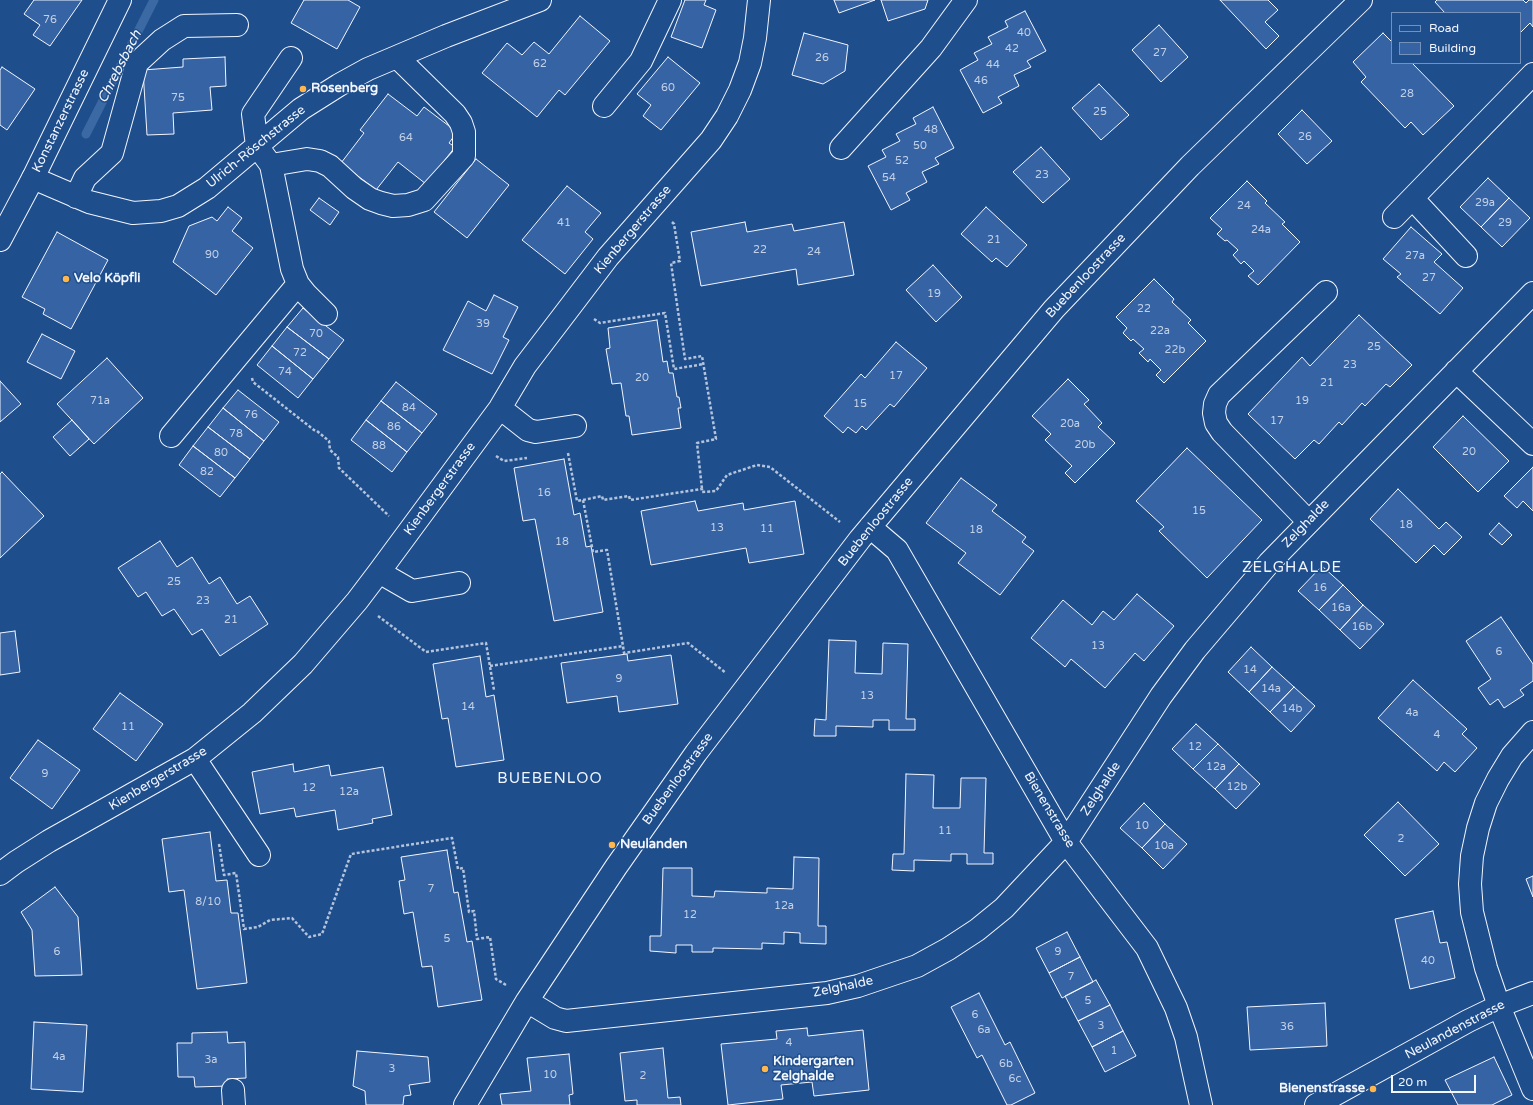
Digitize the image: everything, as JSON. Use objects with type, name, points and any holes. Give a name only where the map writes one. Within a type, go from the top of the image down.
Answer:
[{"type":"street","name":"Konstanzerstrasse","points":[[0,240],[33,178],[120,0]]},
{"type":"street","name":"Ulrich-Röschstrasse","points":[[33,178],[76,197],[109,208],[133,213],[161,211],[178,206],[193,197],[301,109],[327,92],[368,70],[519,3],[540,0]]},
{"type":"street","points":[[604,106],[641,61],[670,0]]},
{"type":"street","name":"Kienbergerstrasse","points":[[0,874],[49,841],[196,759],[252,713],[303,664],[357,601],[379,572],[500,408],[525,366],[577,297],[608,258],[711,140],[727,116],[740,90],[750,63],[755,38],[759,0]]},
{"type":"street","points":[[841,148],[931,48],[966,0]]},
{"type":"street","name":"Buebenloostrasse","points":[[465,1105],[520,995],[616,867],[696,753],[865,533],[1054,310],[1190,166],[1360,0]]},
{"type":"street","points":[[76,197],[85,178],[112,153],[137,63],[162,40],[184,26],[237,25]]},
{"type":"street","points":[[271,165],[307,159],[320,161],[330,166],[354,188],[370,199],[381,204],[393,206],[408,205],[424,200],[464,156],[464,132],[461,123],[455,114],[397,57]]},
{"type":"street","points":[[291,58],[253,114],[257,146],[271,165],[278,191],[287,251],[298,284],[326,314]]},
{"type":"street","points":[[1394,217],[1533,74]]},
{"type":"street","points":[[1413,199],[1466,256]]},
{"type":"street","points":[[171,436],[298,284]]},
{"type":"street","points":[[1308,521],[1222,432],[1216,423],[1214,413],[1215,404],[1219,395],[1326,292]]},
{"type":"street","name":"Zelghalde","points":[[520,995],[555,1018],[566,1021],[827,993],[858,986],[917,966],[948,949],[977,930],[1004,908],[1066,842],[1161,696],[1196,650],[1269,563],[1308,521],[1533,293]]},
{"type":"street","points":[[1456,372],[1533,444]]},
{"type":"street","points":[[500,408],[528,430],[536,432],[575,426]]},
{"type":"street","name":"Bienenstrasse","points":[[865,533],[897,550],[1066,842],[1143,942],[1164,981],[1176,1008],[1186,1037],[1201,1105]]},
{"type":"street","points":[[379,572],[412,591],[459,583]]},
{"type":"street","points":[[1533,732],[1512,756],[1486,803],[1478,828],[1472,856],[1470,884],[1472,912],[1478,941],[1499,1006],[1533,1088]]},
{"type":"street","points":[[196,759],[259,855]]},
{"type":"street","name":"Neulandenstrasse","points":[[1316,1105],[1499,1006],[1533,993]]},
{"type":"path","points":[[673,223],[680,261],[671,263],[685,359],[702,356],[716,440],[696,443],[702,492],[716,490],[727,475],[757,465],[770,468],[865,533]]},
{"type":"path","points":[[597,321],[600,323],[665,313],[674,369],[704,364]]},
{"type":"path","points":[[233,363],[329,441],[330,450],[338,457],[339,468],[383,510]]},
{"type":"path","points":[[569,456],[577,501],[602,496],[603,500],[629,496],[630,500],[702,489]]},
{"type":"path","points":[[583,500],[593,552],[607,550],[624,653],[688,643],[746,688]]},
{"type":"path","points":[[381,619],[426,652],[486,643],[494,690]]},
{"type":"path","points":[[490,666],[623,646]]},
{"type":"path","points":[[218,839],[224,875],[236,873],[244,929],[258,927],[270,920],[292,918],[309,936],[322,934],[351,854],[452,838],[458,869],[463,868],[469,912],[474,911],[477,939],[490,937],[496,979],[520,995]]},
{"type":"building","points":[[34,0],[82,0],[50,46],[33,35],[40,25],[24,14]]},
{"type":"building","points":[[304,0],[348,0],[360,7],[337,49],[291,23]]},
{"type":"building","points":[[685,0],[706,0],[704,5],[716,10],[702,48],[671,37]]},
{"type":"building","points":[[834,0],[875,0],[839,13]]},
{"type":"building","points":[[881,0],[928,0],[925,9],[888,21]]},
{"type":"building","points":[[1220,0],[1268,0],[1278,10],[1265,22],[1279,36],[1266,49]]},
{"type":"building","points":[[1437,0],[1523,0],[1526,3],[1529,0],[1533,0],[1533,27],[1530,23],[1521,32],[1521,12],[1444,12],[1435,2]]},
{"type":"building","points":[[1025,11],[1046,51],[1027,61],[1031,67],[1014,75],[1019,86],[998,97],[1002,103],[983,113],[960,70],[978,60],[974,53],[992,44],[988,37],[1008,27],[1005,21]]},
{"type":"building","points":[[580,16],[610,41],[565,95],[559,90],[537,117],[482,73],[507,43],[522,55],[534,42],[549,54]]},
{"type":"building","points":[[1159,25],[1188,57],[1161,82],[1132,50]]},
{"type":"building","points":[[804,33],[848,45],[845,71],[823,84],[792,75]]},
{"type":"building","points":[[1383,33],[1391,41],[1391,64],[1413,64],[1454,106],[1423,135],[1411,122],[1405,128],[1361,82],[1366,77],[1353,62]]},
{"type":"building","points":[[225,57],[226,86],[210,87],[212,110],[173,113],[174,134],[147,135],[143,70],[183,67],[183,59]]},
{"type":"building","points":[[668,57],[700,83],[661,130],[643,116],[651,105],[637,94]]},
{"type":"building","points":[[2,67],[35,89],[7,130],[0,125],[0,70]]},
{"type":"building","points":[[1099,84],[1129,115],[1101,140],[1072,108]]},
{"type":"building","points":[[388,94],[417,116],[424,107],[457,132],[449,143],[455,147],[426,184],[398,162],[376,190],[341,163],[364,133],[360,130]]},
{"type":"building","points":[[933,107],[954,148],[935,158],[939,164],[922,172],[927,182],[906,193],[910,200],[891,210],[868,166],[886,157],[882,150],[900,141],[896,134],[916,124],[913,118]]},
{"type":"building","points":[[1302,110],[1332,141],[1307,164],[1278,134]]},
{"type":"building","points":[[1041,147],[1070,179],[1043,203],[1013,172]]},
{"type":"building","points":[[476,159],[509,185],[467,238],[434,212]]},
{"type":"building","points":[[1488,178],[1509,198],[1481,227],[1460,207]]},
{"type":"building","points":[[1247,181],[1267,201],[1265,203],[1285,222],[1282,224],[1300,242],[1258,285],[1248,276],[1254,271],[1244,261],[1241,264],[1233,255],[1238,250],[1227,240],[1225,241],[1217,234],[1222,229],[1210,218]]},
{"type":"building","points":[[567,186],[601,213],[585,232],[593,239],[565,274],[522,240]]},
{"type":"building","points":[[319,198],[339,212],[330,225],[310,210]]},
{"type":"building","points":[[1509,198],[1530,218],[1502,247],[1481,227]]},
{"type":"building","points":[[228,207],[242,218],[232,231],[253,248],[216,295],[173,262],[189,226],[212,217],[217,221]]},
{"type":"building","points":[[986,207],[1027,245],[1007,267],[996,258],[992,262],[961,234]]},
{"type":"building","points":[[745,222],[747,232],[792,224],[794,231],[844,222],[854,275],[798,285],[796,269],[701,286],[691,232]]},
{"type":"building","points":[[1411,227],[1442,254],[1434,262],[1463,288],[1440,314],[1397,277],[1401,274],[1383,259]]},
{"type":"building","points":[[57,232],[108,260],[71,329],[43,314],[45,309],[22,297]]},
{"type":"building","points":[[933,265],[962,297],[936,322],[906,290]]},
{"type":"building","points":[[1154,279],[1174,299],[1172,302],[1191,320],[1188,323],[1206,341],[1164,383],[1156,375],[1161,370],[1150,359],[1148,362],[1139,353],[1144,349],[1133,339],[1131,341],[1123,333],[1127,328],[1116,317]]},
{"type":"building","points":[[494,295],[518,307],[503,337],[509,340],[492,374],[443,350],[468,301],[486,311]]},
{"type":"building","points":[[303,308],[344,340],[329,359],[287,327]]},
{"type":"building","points":[[1359,315],[1412,365],[1390,387],[1386,384],[1365,406],[1362,403],[1342,425],[1339,422],[1319,444],[1314,440],[1295,459],[1248,414],[1302,357],[1310,366]]},
{"type":"building","points":[[657,320],[663,362],[667,361],[669,373],[673,373],[677,397],[679,397],[681,408],[678,408],[681,428],[632,435],[629,416],[626,416],[621,383],[612,384],[606,349],[610,348],[608,328]]},
{"type":"building","points":[[287,327],[329,359],[313,379],[272,346]]},
{"type":"building","points":[[42,334],[75,351],[61,379],[27,362]]},
{"type":"building","points":[[896,342],[927,368],[894,407],[890,404],[866,430],[862,426],[856,433],[848,427],[843,433],[824,416],[861,374],[865,378]]},
{"type":"building","points":[[272,346],[313,379],[298,398],[257,365]]},
{"type":"building","points":[[107,358],[143,398],[94,444],[57,404]]},
{"type":"building","points":[[1068,379],[1089,400],[1084,404],[1102,423],[1098,427],[1115,443],[1075,483],[1065,473],[1072,466],[1045,440],[1051,434],[1032,416]]},
{"type":"building","points":[[0,381],[21,404],[0,422]]},
{"type":"building","points":[[396,382],[437,414],[422,433],[381,401]]},
{"type":"building","points":[[238,390],[279,422],[264,441],[223,408]]},
{"type":"building","points":[[381,401],[422,433],[407,452],[366,420]]},
{"type":"building","points":[[223,408],[264,441],[250,459],[208,427]]},
{"type":"building","points":[[1463,416],[1509,461],[1478,492],[1433,447]]},
{"type":"building","points":[[72,420],[89,439],[70,456],[53,437]]},
{"type":"building","points":[[366,420],[407,452],[392,472],[351,440]]},
{"type":"building","points":[[208,427],[250,459],[235,478],[193,446]]},
{"type":"building","points":[[193,446],[235,478],[220,497],[179,465]]},
{"type":"building","points":[[1187,448],[1262,520],[1207,578],[1159,531],[1164,527],[1136,501]]},
{"type":"building","points":[[564,459],[574,515],[580,513],[586,547],[591,546],[603,612],[554,621],[535,519],[523,521],[514,468]]},
{"type":"building","points":[[1533,467],[1533,511],[1523,501],[1517,508],[1504,496]]},
{"type":"building","points":[[2,472],[44,516],[0,558],[0,474]]},
{"type":"building","points":[[961,478],[997,505],[992,511],[1026,537],[1022,542],[1034,551],[1000,595],[958,563],[966,553],[926,523]]},
{"type":"building","points":[[1398,489],[1439,529],[1446,522],[1462,537],[1444,555],[1434,545],[1416,563],[1370,519]]},
{"type":"building","points":[[695,501],[698,511],[743,503],[744,510],[795,501],[804,554],[749,563],[746,548],[651,565],[641,511]]},
{"type":"building","points":[[1499,523],[1512,535],[1502,545],[1489,534]]},
{"type":"building","points":[[160,541],[177,567],[192,557],[209,584],[220,577],[237,604],[250,596],[268,624],[220,656],[202,629],[192,635],[174,609],[162,616],[146,592],[138,597],[118,568]]},
{"type":"building","points":[[1322,566],[1343,585],[1319,610],[1298,591]]},
{"type":"building","points":[[1343,585],[1363,605],[1340,630],[1319,610]]},
{"type":"building","points":[[1137,594],[1174,626],[1144,661],[1135,653],[1105,688],[1071,659],[1065,667],[1031,638],[1063,600],[1092,625],[1103,611],[1114,620]]},
{"type":"building","points":[[1363,605],[1384,624],[1360,649],[1340,630]]},
{"type":"building","points":[[1501,617],[1533,664],[1533,681],[1520,690],[1524,695],[1504,708],[1498,699],[1490,705],[1478,688],[1491,679],[1466,641]]},
{"type":"building","points":[[15,631],[20,672],[0,675],[0,633]]},
{"type":"building","points":[[829,640],[856,641],[855,673],[882,674],[883,643],[908,644],[906,719],[915,719],[915,730],[889,730],[889,720],[873,720],[873,727],[836,726],[836,736],[814,736],[815,719],[826,720]]},
{"type":"building","points":[[1251,647],[1272,667],[1249,692],[1228,672]]},
{"type":"building","points":[[627,654],[628,661],[671,655],[678,704],[619,712],[617,696],[567,703],[561,663]]},
{"type":"building","points":[[480,656],[486,697],[494,695],[504,760],[456,767],[448,718],[442,719],[433,664]]},
{"type":"building","points":[[1272,667],[1294,687],[1270,712],[1249,692]]},
{"type":"building","points":[[1413,680],[1467,729],[1462,734],[1477,748],[1455,772],[1444,762],[1437,771],[1378,718]]},
{"type":"building","points":[[1294,687],[1315,706],[1291,732],[1270,712]]},
{"type":"building","points":[[120,693],[163,724],[136,761],[93,729]]},
{"type":"building","points":[[1196,724],[1218,744],[1193,769],[1172,749]]},
{"type":"building","points":[[38,740],[80,770],[52,809],[10,778]]},
{"type":"building","points":[[1218,744],[1239,764],[1215,789],[1193,769]]},
{"type":"building","points":[[293,764],[294,772],[329,765],[331,776],[383,767],[392,815],[372,819],[373,823],[338,830],[335,810],[296,817],[294,808],[260,814],[252,772]]},
{"type":"building","points":[[1239,764],[1260,784],[1236,809],[1215,789]]},
{"type":"building","points":[[906,774],[934,775],[933,808],[960,808],[961,778],[986,778],[984,853],[993,853],[993,864],[967,864],[967,854],[951,854],[951,861],[914,860],[914,871],[892,870],[893,854],[904,854]]},
{"type":"building","points":[[1398,802],[1439,844],[1405,876],[1364,835]]},
{"type":"building","points":[[1144,803],[1165,824],[1142,848],[1120,828]]},
{"type":"building","points":[[1165,824],[1187,844],[1163,869],[1142,848]]},
{"type":"building","points":[[210,832],[216,881],[227,880],[231,913],[238,913],[247,983],[197,989],[184,890],[169,892],[162,839]]},
{"type":"building","points":[[447,850],[454,893],[458,892],[467,942],[472,941],[482,1000],[438,1007],[432,966],[422,967],[413,912],[404,914],[399,881],[405,880],[401,857]]},
{"type":"building","points":[[794,857],[819,858],[818,926],[826,926],[826,944],[800,943],[800,933],[784,932],[784,944],[762,943],[762,949],[713,948],[713,952],[692,952],[692,945],[676,945],[676,953],[650,951],[650,936],[661,936],[663,868],[692,868],[692,896],[714,897],[715,891],[767,893],[767,888],[793,889]]},
{"type":"building","points":[[1533,876],[1533,897],[1526,879]]},
{"type":"building","points":[[55,887],[78,917],[82,975],[35,976],[32,930],[21,912]]},
{"type":"building","points":[[1433,911],[1440,943],[1447,942],[1455,978],[1410,989],[1395,919]]},
{"type":"building","points":[[1067,932],[1080,957],[1049,973],[1036,948]]},
{"type":"building","points":[[1080,957],[1093,982],[1062,998],[1049,973]]},
{"type":"building","points":[[1096,980],[1110,1005],[1078,1021],[1065,996]]},
{"type":"building","points":[[979,993],[1005,1045],[1010,1042],[1035,1093],[1011,1105],[1007,1105],[982,1055],[977,1058],[951,1007]]},
{"type":"building","points":[[1325,1003],[1327,1046],[1250,1050],[1247,1007]]},
{"type":"building","points":[[1110,1005],[1123,1031],[1092,1047],[1078,1021]]},
{"type":"building","points":[[34,1022],[87,1025],[83,1092],[31,1089]]},
{"type":"building","points":[[807,1028],[808,1036],[863,1030],[869,1090],[814,1096],[812,1082],[781,1085],[783,1099],[728,1105],[721,1044],[777,1039],[776,1031]]},
{"type":"building","points":[[1123,1031],[1136,1056],[1105,1072],[1092,1047]]},
{"type":"building","points":[[227,1032],[228,1043],[245,1042],[246,1078],[227,1079],[228,1086],[195,1087],[194,1077],[178,1077],[177,1043],[192,1043],[192,1033]]},
{"type":"building","points":[[663,1048],[668,1098],[680,1097],[681,1105],[637,1105],[637,1100],[625,1101],[620,1053]]},
{"type":"building","points":[[357,1051],[428,1057],[430,1082],[409,1085],[411,1095],[404,1096],[403,1105],[366,1105],[365,1091],[353,1086]]},
{"type":"building","points":[[569,1054],[573,1094],[569,1095],[570,1105],[502,1105],[500,1094],[531,1091],[527,1058]]},
{"type":"building","points":[[1494,1057],[1512,1095],[1492,1105],[1458,1105],[1445,1080]]},
{"type":"waterway","name":"Chrebsbach","points":[[86,134],[154,0]]},
{"type":"place","name":"Rosenberg","points":[[303,89]]},
{"type":"place","name":"Velo Köpfli","points":[[66,279]]},
{"type":"place","name":"Neulanden","points":[[612,845]]},
{"type":"place","name":"Kindergarten Zelghalde","points":[[765,1069]]},
{"type":"place","name":"Bienenstrasse","points":[[1373,1089]]},
{"type":"district","name":"ZELGHALDE","points":[[1292,568]]},
{"type":"district","name":"BUEBENLOO","points":[[550,779]]}]
